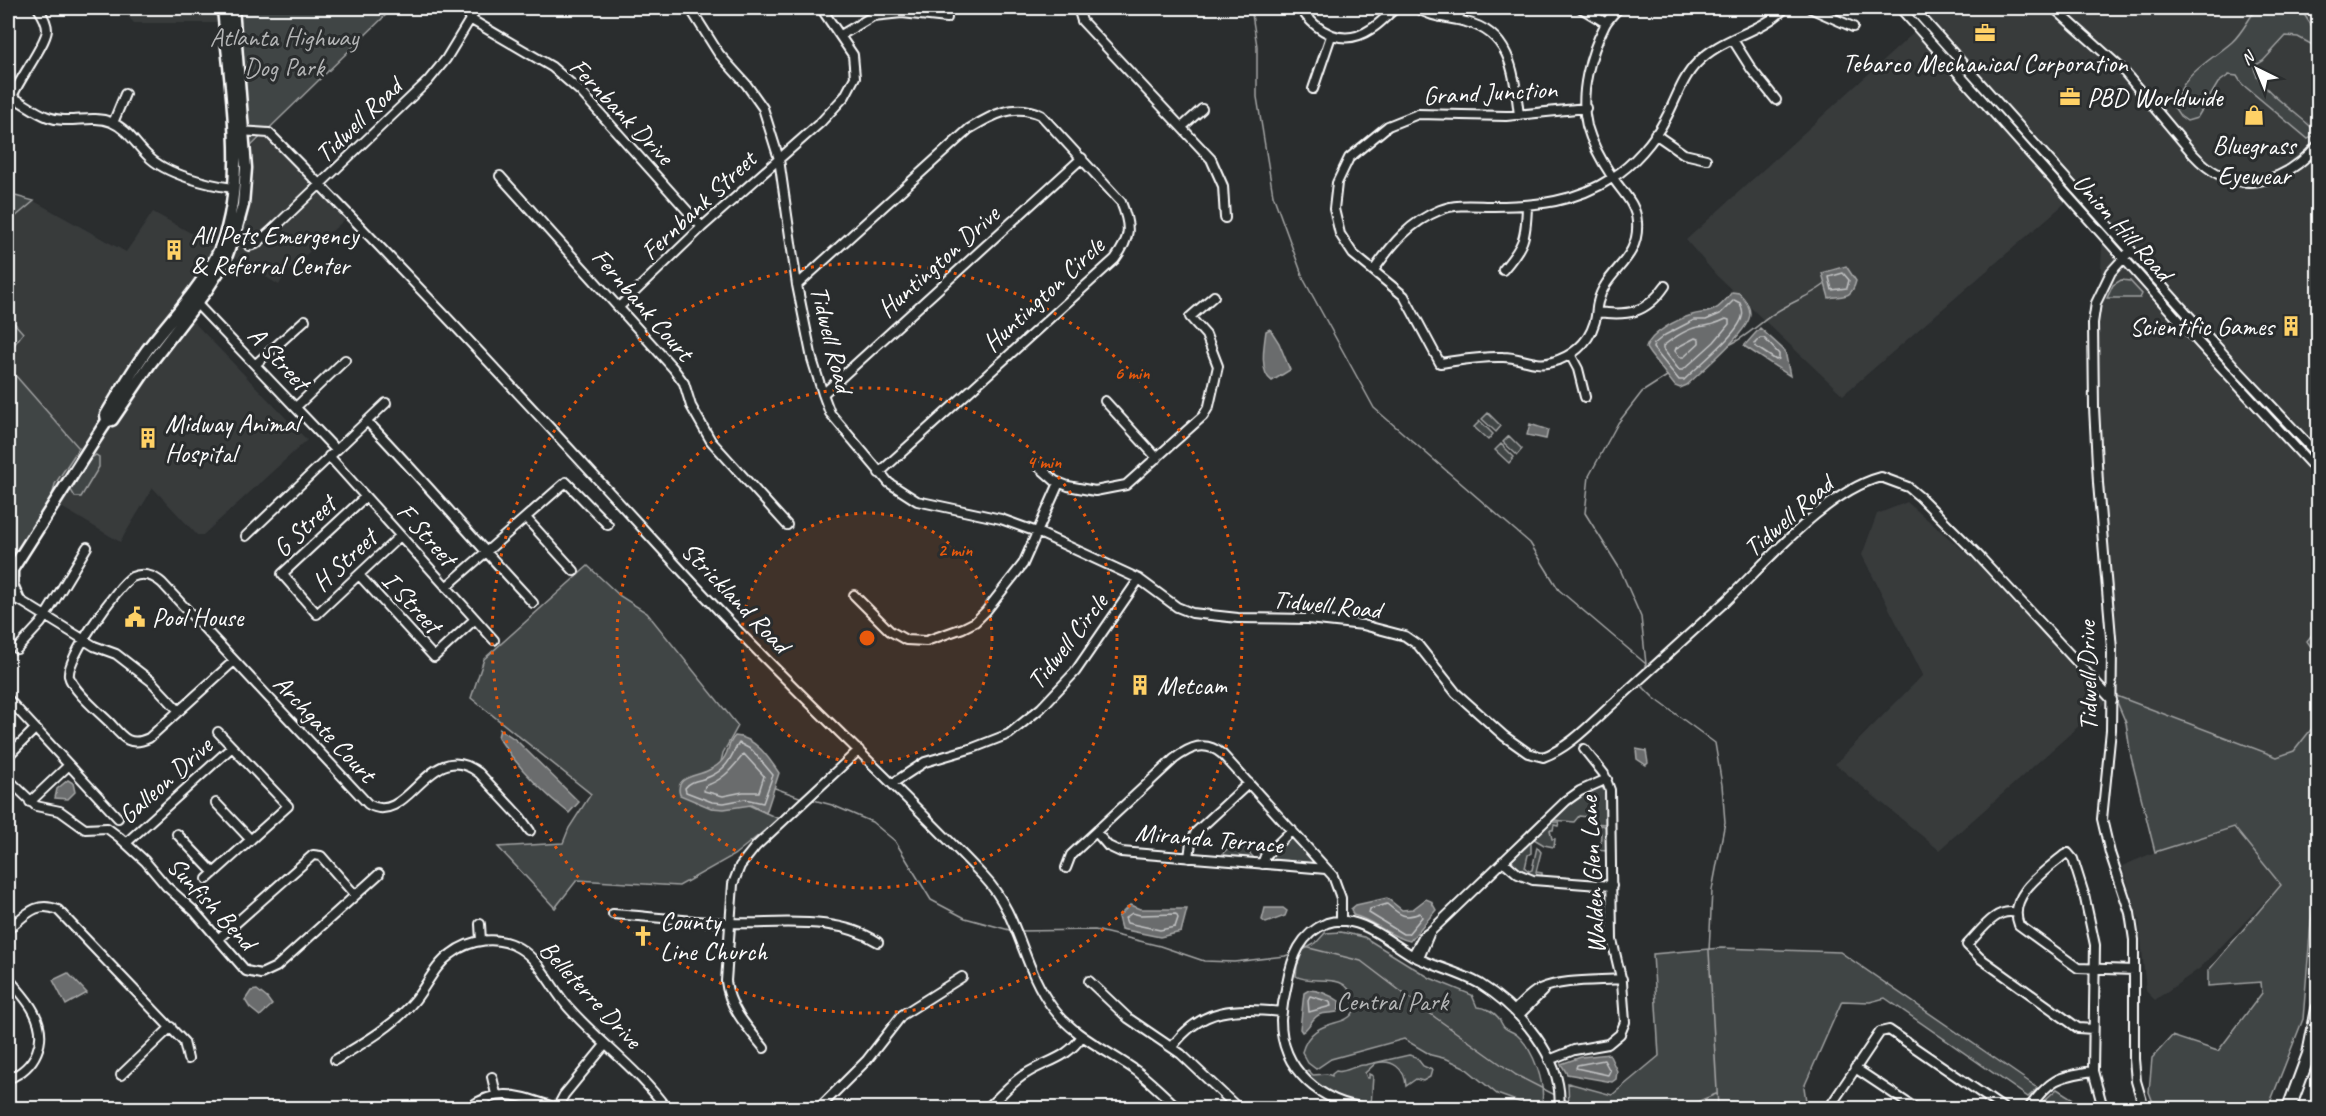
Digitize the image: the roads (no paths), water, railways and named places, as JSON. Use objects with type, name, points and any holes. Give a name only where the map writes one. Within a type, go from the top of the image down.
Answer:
[{"type":"highway","points":[[2289,1108],[2309,1054],[2319,1009]]},
{"type":"main road","points":[[18,599],[10,572],[107,422],[112,420],[193,300],[225,261],[242,212],[246,178],[223,8]]},
{"type":"main road","points":[[193,300],[221,248],[229,220],[238,131],[233,8]]},
{"type":"street","points":[[38,8],[46,25],[45,38],[10,96],[48,117],[67,121],[97,119],[112,123],[129,134],[147,156],[162,167],[210,184],[233,188]]},
{"type":"street","name":"Tidwell Road","points":[[249,246],[264,238],[428,81],[446,59],[477,8]]},
{"type":"street","name":"Tidwell Road","points":[[690,8],[719,54],[746,84],[763,108],[779,159],[797,285],[813,360],[822,394],[830,413],[879,473],[902,494],[917,501],[1001,519],[1038,532],[1139,579],[1177,607],[1192,613],[1238,618],[1308,619],[1363,625],[1405,636],[1418,645],[1456,693],[1504,736],[1528,753],[1543,757],[1566,745],[1596,719],[1727,600],[1812,518],[1852,488],[1881,477],[1908,487],[1920,497],[1976,553],[2112,700]]},
{"type":"street","name":"Fernbank Street","points":[[619,307],[702,227],[821,122],[845,96],[855,77],[854,55],[821,8]]},
{"type":"street","points":[[1078,8],[1082,21],[1211,159],[1223,186],[1225,218]]},
{"type":"street","points":[[1300,8],[1310,23],[1331,36],[1354,37],[1371,30],[1396,8]]},
{"type":"street","points":[[1417,8],[1428,15],[1468,22],[1491,34],[1507,54],[1514,71],[1519,115]]},
{"type":"street","points":[[1457,20],[1462,8]]},
{"type":"street","points":[[1581,8],[1605,23]]},
{"type":"street","name":"Grand Junction","points":[[1586,108],[1519,115],[1419,114],[1388,126],[1349,158],[1337,183],[1334,209],[1340,234],[1353,254],[1404,296],[1440,363],[1485,357],[1506,357],[1535,364],[1550,363],[1571,356],[1585,342],[1594,325],[1599,300],[1608,280],[1628,258],[1636,239],[1637,221],[1630,201],[1612,178],[1596,150],[1587,125],[1586,108],[1585,95],[1590,65],[1605,23],[1619,8]]},
{"type":"street","points":[[1374,270],[1397,238],[1418,222],[1440,210],[1456,206],[1527,206],[1574,198],[1612,178],[1646,147],[1665,121],[1685,78],[1697,63],[1712,51],[1774,19],[1785,8]]},
{"type":"street","points":[[1810,8],[1853,27]]},
{"type":"street","name":"Union Hill Road","points":[[1900,8],[2123,258],[2319,472]]},
{"type":"street","name":"Union Hill Road","points":[[1912,8],[2235,367],[2319,455]]},
{"type":"street","points":[[2054,8],[2121,68],[2193,154],[2212,171],[2238,181],[2270,179],[2298,166],[2319,145]]},
{"type":"street","points":[[841,35],[873,16],[902,13],[947,18]]},
{"type":"street","name":"Fernbank Drive","points":[[470,19],[552,67],[581,92],[702,227]]},
{"type":"street","points":[[1313,89],[1331,36]]},
{"type":"street","points":[[1733,40],[1752,70],[1776,100]]},
{"type":"street","points":[[112,123],[125,94]]},
{"type":"street","name":"Huntington Circle","points":[[797,285],[969,129],[989,116],[1011,110],[1027,109],[1041,115],[1121,202],[1128,224],[1125,245],[1115,259],[879,473]]},
{"type":"street","points":[[1182,128],[1202,109]]},
{"type":"street","name":"Strickland Road","points":[[238,131],[269,133],[321,185],[729,623],[894,783],[998,893],[1011,916],[1045,997],[1062,1019],[1082,1036],[1141,1074],[1178,1108]]},
{"type":"street","points":[[1655,134],[1684,154],[1706,159]]},
{"type":"street","name":"Huntington Drive","points":[[822,394],[1082,158]]},
{"type":"street","name":"Fernbank Court","points":[[500,176],[619,307],[684,383],[691,406],[711,441],[787,525]]},
{"type":"street","points":[[1503,270],[1520,250],[1526,233],[1527,206]]},
{"type":"street","name":"Tidwell Drive","points":[[2131,250],[2111,272],[2100,291],[2093,323],[2096,456],[2112,650],[2112,700],[2102,819],[2110,853],[2130,913],[2134,940],[2134,1059],[2136,1082],[2144,1108]]},
{"type":"street","points":[[1596,312],[1620,315],[1640,310],[1658,297],[1665,286]]},
{"type":"street","points":[[1038,466],[1059,483],[1095,491],[1126,485],[1203,416],[1209,406],[1218,366],[1206,335],[1190,317],[1214,296]]},
{"type":"street","name":"A Street","points":[[193,300],[336,450]]},
{"type":"street","points":[[256,364],[305,320]]},
{"type":"street","points":[[1571,356],[1578,369],[1585,397]]},
{"type":"street","points":[[296,407],[345,360]]},
{"type":"street","points":[[1104,400],[1157,458]]},
{"type":"street","points":[[246,536],[386,402]]},
{"type":"street","name":"F Street","points":[[367,421],[437,494],[485,552],[533,603]]},
{"type":"street","name":"F Street","points":[[329,456],[494,640]]},
{"type":"street","name":"I Street","points":[[446,587],[567,482],[608,525]]},
{"type":"street","points":[[854,595],[890,631],[916,642],[938,639],[975,622],[1023,564],[1059,483]]},
{"type":"street","name":"G Street","points":[[317,614],[282,574],[365,497]]},
{"type":"street","points":[[526,518],[574,571]]},
{"type":"street","name":"H Street","points":[[317,614],[400,536]]},
{"type":"street","points":[[17,649],[46,615],[87,547]]},
{"type":"street","name":"Archgate Court","points":[[234,661],[149,738],[140,742],[132,742],[119,734],[75,687],[70,677],[71,663],[84,640],[125,583],[136,576],[146,575],[162,583],[372,807],[383,809],[391,807],[435,769],[447,764],[459,764],[479,773],[530,831]]},
{"type":"street","name":"I Street","points":[[359,575],[434,657],[474,620]]},
{"type":"street","name":"Tidwell Circle","points":[[894,783],[925,762],[974,748],[1009,734],[1041,708],[1075,672],[1139,579]]},
{"type":"street","points":[[8,593],[84,640],[116,654],[151,681],[179,711]]},
{"type":"street","points":[[8,699],[118,818]]},
{"type":"street","points":[[8,756],[35,729]]},
{"type":"street","points":[[207,879],[288,806],[218,732]]},
{"type":"street","points":[[1066,868],[1071,855],[1174,759],[1196,746],[1208,746],[1220,752],[1333,876],[1341,898],[1341,921]]},
{"type":"street","name":"Galleon Drive","points":[[126,843],[232,747]]},
{"type":"street","name":"Walden Glen Lane","points":[[1549,1060],[1574,1050],[1605,1046],[1617,1037],[1626,1022],[1622,979],[1612,944],[1611,794],[1607,779],[1584,749]]},
{"type":"street","points":[[764,1048],[740,1017],[728,994],[726,981],[733,884],[740,866],[756,846],[858,750]]},
{"type":"street","points":[[30,802],[69,765]]},
{"type":"street","name":"Sunfish Bend","points":[[8,779],[30,802],[40,808],[62,812],[85,829],[109,829],[145,861],[165,886],[194,911],[246,971],[257,974],[276,967],[379,874]]},
{"type":"street","points":[[1416,957],[1430,932],[1570,798],[1607,779]]},
{"type":"street","points":[[1189,858],[1191,842],[1196,832],[1249,783]]},
{"type":"street","points":[[216,803],[250,840]]},
{"type":"street","points":[[1262,864],[1265,856],[1292,830]]},
{"type":"street","name":"Miranda Terrace","points":[[1096,832],[1106,844],[1119,852],[1326,869]]},
{"type":"street","points":[[177,834],[214,873]]},
{"type":"street","points":[[2103,1108],[2092,1071],[2094,969],[2095,945],[2088,910],[2073,860],[2067,853],[2030,885],[2022,896],[2016,913],[2019,925],[2078,968],[2094,969],[2134,970]]},
{"type":"street","points":[[218,939],[313,855],[324,858],[355,895]]},
{"type":"street","points":[[1503,861],[1518,874],[1533,880],[1611,886]]},
{"type":"street","points":[[8,929],[36,907],[44,905],[58,910],[171,1027],[184,1042],[188,1059]]},
{"type":"street","points":[[2016,913],[2008,911],[1999,913],[1967,945],[1980,958],[2078,1028],[2093,1029]]},
{"type":"street","points":[[613,914],[729,923],[842,926],[863,932],[878,942]]},
{"type":"street","points":[[1368,1108],[1342,1106],[1314,1088],[1296,1067],[1285,1042],[1282,1012],[1294,953],[1308,935],[1320,927],[1341,921],[1364,926],[1416,957],[1478,983],[1516,1013],[1533,1033],[1549,1060],[1560,1095],[1559,1108]]},
{"type":"street","points":[[335,1060],[399,1018],[415,1001],[446,957],[466,945],[481,941],[480,924]]},
{"type":"street","name":"Belleterre Drive","points":[[481,941],[504,942],[525,952],[564,1002],[605,1045],[628,1064],[652,1089],[666,1108]]},
{"type":"street","points":[[819,1108],[867,1060],[902,1015],[962,977]]},
{"type":"street","points":[[8,978],[33,1011],[39,1033],[38,1048],[32,1063],[8,1079]]},
{"type":"street","points":[[1516,1013],[1541,990],[1622,979]]},
{"type":"street","points":[[1089,981],[1120,1012],[1172,1047],[1238,1108]]},
{"type":"street","points":[[1172,1047],[1192,1025],[1212,1015],[1246,1009],[1282,1012]]},
{"type":"street","points":[[122,1074],[171,1027]]},
{"type":"street","points":[[1829,1108],[1880,1032],[1888,1030],[2004,1108]]},
{"type":"street","points":[[987,1108],[1022,1076],[1060,1057],[1082,1036]]},
{"type":"street","points":[[468,1108],[496,1094],[516,1095],[557,1108],[564,1095],[605,1045]]},
{"type":"street","points":[[1855,1068],[1915,1108]]},
{"type":"street","points":[[2029,1108],[2045,1087],[2057,1078],[2092,1071]]},
{"type":"street","points":[[492,1077],[496,1094]]},
{"type":"water","points":[[1846,266],[1856,281],[1852,291],[1847,295],[1829,298],[1822,273]]},
{"type":"water","points":[[1732,292],[1739,293],[1746,302],[1750,314],[1748,321],[1733,341],[1687,385],[1680,388],[1675,386],[1646,348],[1649,342],[1672,323],[1718,308]]},
{"type":"water","points":[[1760,328],[1785,351],[1790,376],[1744,346]]},
{"type":"water","points":[[1270,329],[1279,343],[1290,370],[1272,381],[1265,372],[1263,358],[1266,331]]},
{"type":"water","points":[[1530,424],[1548,430],[1546,439],[1527,435]]},
{"type":"water","points":[[500,729],[516,740],[579,802],[569,813],[521,768],[498,737]]},
{"type":"water","points":[[735,736],[755,744],[779,773],[766,813],[751,805],[724,809],[711,808],[680,795],[679,788],[683,780],[721,762]]},
{"type":"water","points":[[1636,749],[1646,751],[1648,763],[1646,765],[1637,759]]},
{"type":"water","points":[[68,780],[73,783],[75,792],[68,799],[55,798],[57,789]]},
{"type":"water","points":[[1387,898],[1402,910],[1413,909],[1426,899],[1431,901],[1436,910],[1410,941],[1353,915],[1351,909],[1356,905]]},
{"type":"water","points":[[1130,905],[1140,909],[1187,909],[1181,932],[1160,937],[1121,929],[1118,917]]},
{"type":"water","points":[[1265,908],[1283,908],[1287,911],[1285,916],[1266,923],[1262,920]]},
{"type":"water","points":[[68,973],[87,993],[66,1005],[53,980]]},
{"type":"water","points":[[257,990],[272,1005],[260,1016],[250,1008],[245,1000],[251,991]]},
{"type":"water","points":[[1309,990],[1321,992],[1336,999],[1339,1001],[1339,1009],[1337,1012],[1318,1015],[1302,1032],[1300,1029],[1304,993]]},
{"type":"water","points":[[1609,1054],[1617,1071],[1616,1079],[1612,1082],[1567,1074],[1561,1064],[1581,1057]]},
{"type":"waterway","points":[[1251,8],[1257,46],[1257,97],[1273,195],[1304,280],[1374,408],[1530,543],[1559,590],[1646,664]]},
{"type":"waterway","points":[[1729,345],[1776,312],[1824,285]]},
{"type":"waterway","points":[[1640,675],[1646,664],[1641,617],[1620,569],[1585,513],[1589,476],[1618,423],[1642,392],[1667,376]]},
{"type":"waterway","points":[[1639,683],[1654,698],[1715,743],[1725,822],[1712,890],[1709,951],[1718,1108]]},
{"type":"waterway","points":[[775,788],[802,798]]},
{"type":"waterway","points":[[810,799],[832,805],[872,822],[895,841],[931,900],[965,918],[1013,931]]},
{"type":"waterway","points":[[1018,931],[1095,930],[1160,946],[1204,961],[1234,962],[1293,953]]},
{"type":"waterway","points":[[1303,948],[1361,961],[1516,1075],[1557,1096]]},
{"type":"waterway","points":[[1683,1108],[1716,1094]]},
{"type":"waterway","points":[[1561,1098],[1582,1108]]},
{"type":"place","name":"Tebarco Mechanical Corporation","points":[[1985,33]]},
{"type":"place","name":"PBD Worldwide","points":[[2070,97]]},
{"type":"place","name":"Bluegrass Eyewear","points":[[2254,115]]},
{"type":"place","name":"All Pets Emergency & Referral Center","points":[[174,250]]},
{"type":"place","name":"Scientific Games","points":[[2291,326]]},
{"type":"place","name":"Midway Animal Hospital","points":[[148,438]]},
{"type":"place","name":"Pool House","points":[[135,617]]},
{"type":"place","name":"Metcam","points":[[1140,685]]},
{"type":"place","name":"County Line Church","points":[[643,936]]},
{"type":"park label","name":"Atlanta Highway Dog Park","points":[[284,52]]},
{"type":"park label","name":"Central Park","points":[[1392,1001]]}]
